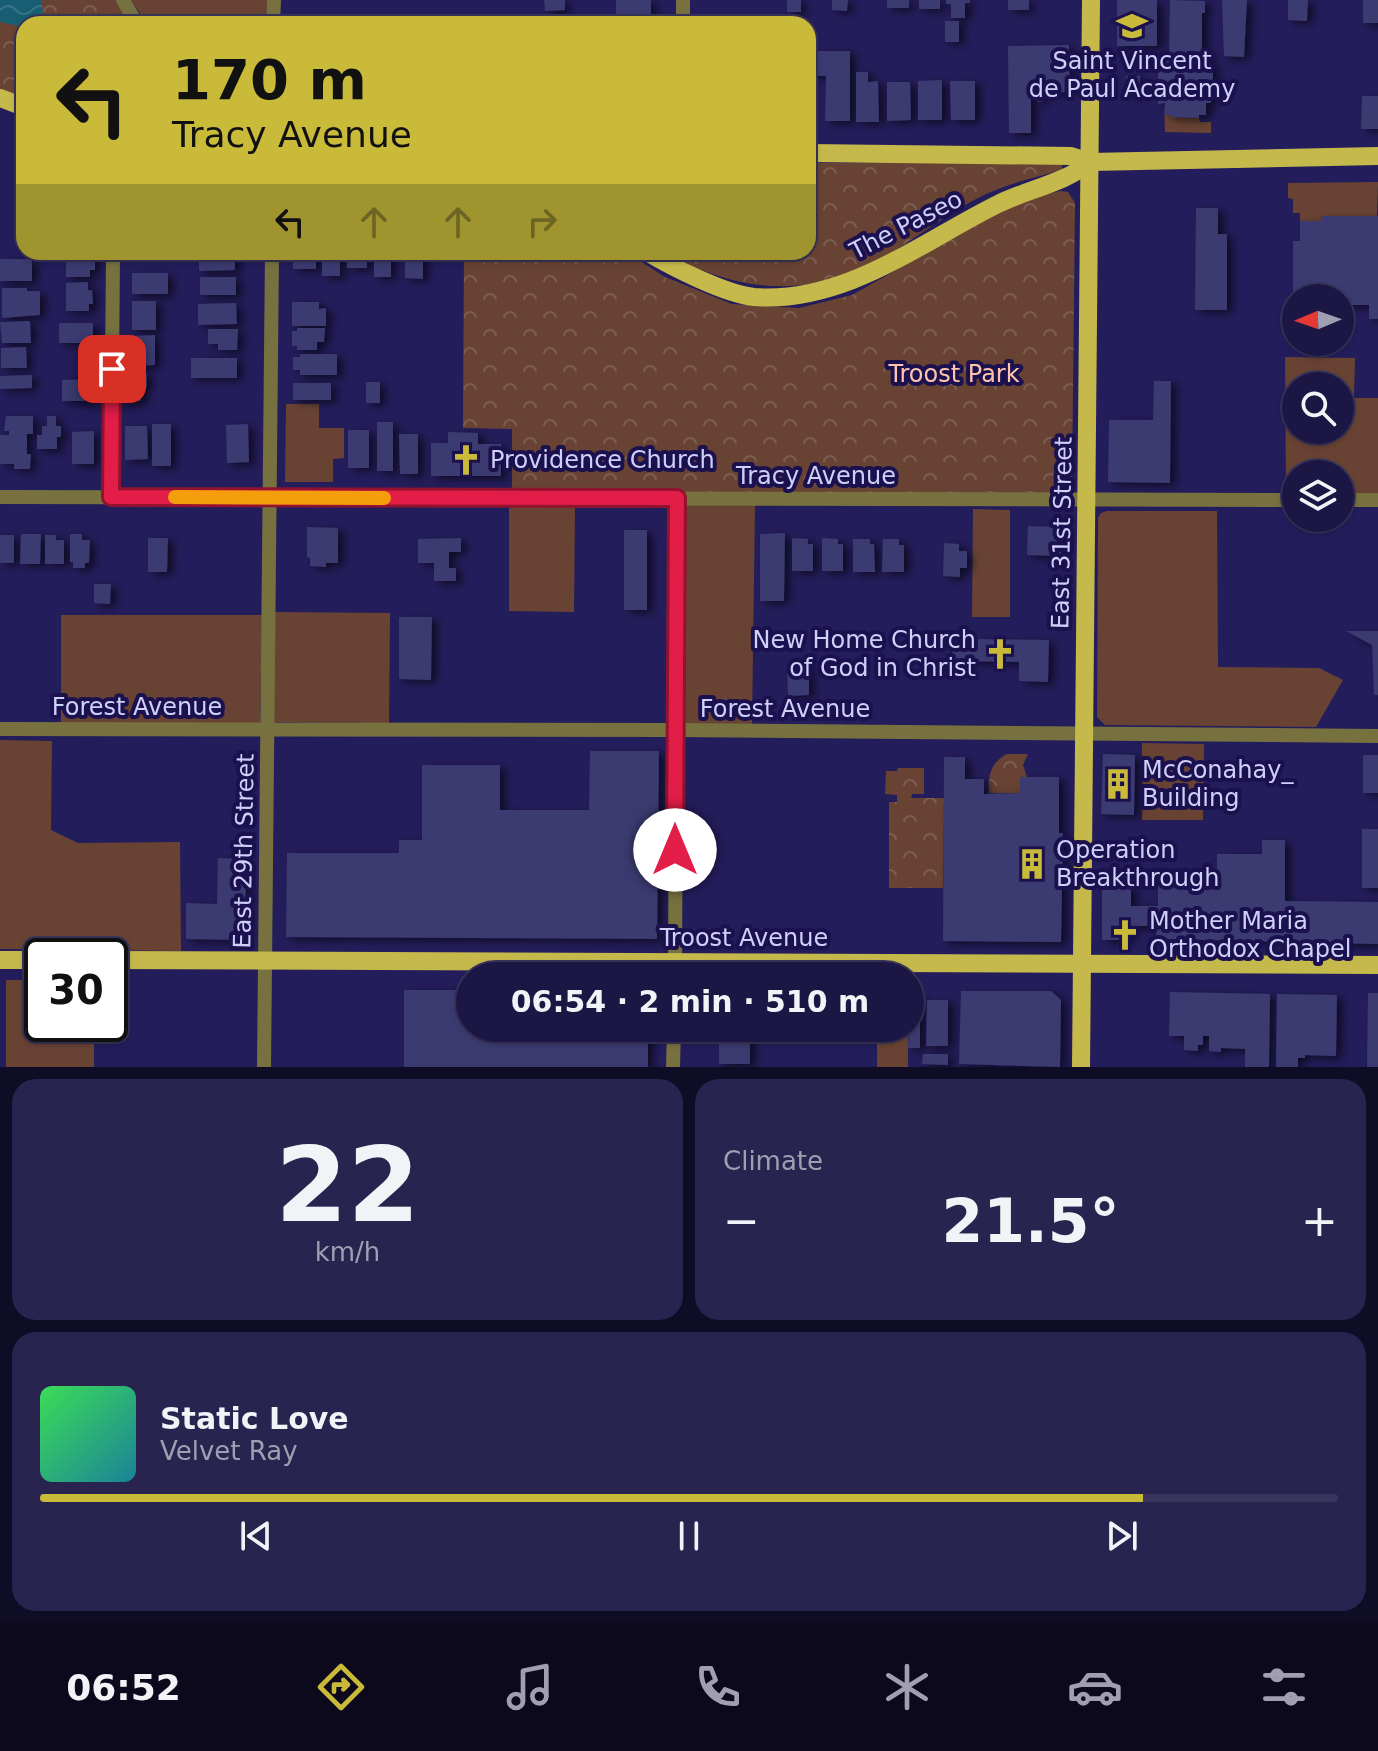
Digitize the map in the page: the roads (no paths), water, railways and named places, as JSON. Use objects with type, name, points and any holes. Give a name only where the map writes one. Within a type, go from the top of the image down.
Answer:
[{"type":"main road","name":"East 31st Street","points":[[1081,1067],[1091,0]]},
{"type":"main road","name":"The Paseo","points":[[816,153],[1071,156],[1090,162],[1378,156]]},
{"type":"main road","name":"The Paseo","points":[[660,260],[750,297],[788,297],[827,289],[883,267],[998,204],[1033,188],[1075,175],[1090,162]]},
{"type":"main road","points":[[0,960],[24,960]]},
{"type":"main road","name":"Troost Avenue","points":[[128,960],[456,965]]},
{"type":"main road","name":"Troost Avenue","points":[[924,965],[1082,962],[1378,965]]},
{"type":"street","points":[[111,497],[113,260]]},
{"type":"street","name":"East 29th Street","points":[[264,1067],[272,260]]},
{"type":"street","name":"Tracy Avenue","points":[[0,497],[1282,500]]},
{"type":"street","points":[[675,962],[677,498]]},
{"type":"street","points":[[1354,500],[1378,500]]},
{"type":"street","name":"Forest Avenue","points":[[0,729],[675,730],[1378,736]]},
{"type":"street","points":[[673,1067],[674,1042]]},
{"type":"water","points":[[0,0],[41,0],[43,12],[40,16],[16,16],[16,25],[0,22]]},
{"type":"place","name":"Saint Vincent de Paul Academy","points":[[1132,26]]},
{"type":"place","name":"Providence Church","points":[[466,460]]},
{"type":"place","name":"New Home Church of God in Christ","points":[[1000,654]]},
{"type":"place","name":"McConahay_ Building","points":[[1118,784]]},
{"type":"place","name":"Operation Breakthrough","points":[[1032,864]]},
{"type":"place","name":"Mother Maria Orthodox Chapel","points":[[1125,935]]},
{"type":"park label","name":"Troost Park","points":[[954,374]]}]
